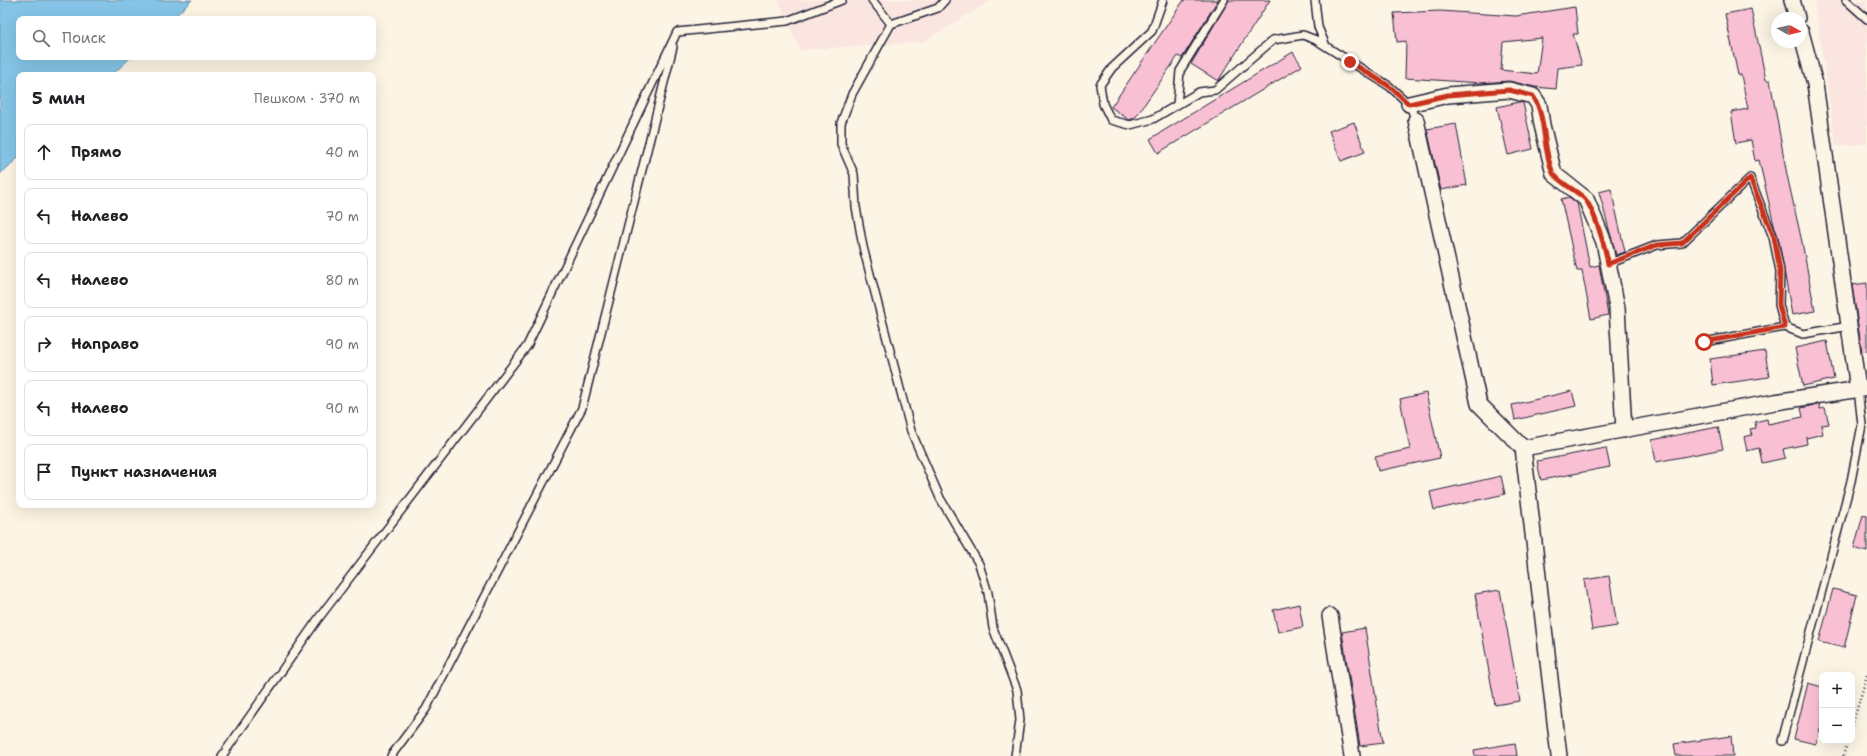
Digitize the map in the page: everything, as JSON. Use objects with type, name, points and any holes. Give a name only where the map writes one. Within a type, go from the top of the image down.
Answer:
[{"type":"street","points":[[1792,0],[1795,12]]},
{"type":"street","points":[[1523,448],[1775,402],[1863,388],[1850,326],[1815,84],[1805,48]]},
{"type":"street","points":[[1409,104],[1448,95],[1509,90],[1533,96],[1539,105],[1542,125],[1554,174],[1586,199],[1604,242],[1617,308],[1624,430]]},
{"type":"street","points":[[1416,120],[1479,404],[1523,448],[1559,756]]},
{"type":"street","points":[[1330,616],[1352,756]]},
{"type":"lane","points":[[677,32],[787,21],[842,0]]},
{"type":"lane","points":[[872,0],[891,24]]},
{"type":"lane","points":[[946,0],[938,8],[891,24],[852,94],[840,123],[841,144],[854,174],[856,207],[863,247],[911,431],[940,498],[979,564],[988,593],[993,628],[1017,690],[1020,720],[1015,756]]},
{"type":"lane","points":[[1163,0],[1152,32],[1112,68],[1100,85],[1103,104],[1111,120],[1130,125],[1153,119],[1199,92],[1215,90],[1273,40],[1303,35],[1326,46],[1389,86],[1409,104],[1416,120]]},
{"type":"lane","points":[[1177,105],[1180,71],[1224,0]]},
{"type":"lane","points":[[1315,0],[1318,27],[1326,46]]},
{"type":"lane","points":[[1846,0],[1867,19]]},
{"type":"lane","points":[[222,756],[318,619],[527,346],[677,32]]},
{"type":"lane","points":[[391,756],[426,709],[582,408],[677,32]]},
{"type":"lane","points":[[1608,264],[1657,245],[1682,243],[1750,178],[1774,237],[1780,271],[1779,305],[1785,327]]},
{"type":"lane","points":[[1704,342],[1785,327],[1803,334],[1850,326]]},
{"type":"lane","points":[[1782,741],[1851,481],[1862,425],[1863,388]]},
{"type":"path","points":[[1855,716],[1867,675]]},
{"type":"path","points":[[1843,756],[1847,744]]},
{"type":"shaded area","points":[[778,0],[992,0],[923,42],[800,50]]},
{"type":"shaded area","points":[[1814,0],[1867,0],[1867,144],[1836,146]]},
{"type":"water","points":[[0,0],[192,0],[175,16],[16,16],[16,60],[128,60],[115,72],[16,72],[16,160],[0,174]]},
{"type":"building","points":[[1184,0],[1218,0],[1182,58],[1178,56],[1135,118],[1129,120],[1111,107]]},
{"type":"building","points":[[1229,0],[1270,0],[1218,81],[1191,64]]},
{"type":"building","points":[[1575,7],[1578,34],[1573,34],[1582,65],[1558,68],[1556,89],[1535,87],[1509,81],[1480,83],[1405,78],[1406,41],[1397,42],[1394,13],[1440,11],[1516,16]],"holes":[[[1542,38],[1537,74],[1501,70],[1503,42]]]},
{"type":"building","points":[[1751,9],[1766,80],[1770,80],[1787,175],[1815,311],[1792,315],[1778,236],[1774,225],[1759,160],[1755,161],[1751,140],[1736,143],[1731,112],[1748,109],[1741,75],[1738,75],[1725,14]]},
{"type":"building","points":[[1293,52],[1302,66],[1158,153],[1150,139]]},
{"type":"building","points":[[1519,102],[1523,103],[1533,149],[1508,155],[1497,107]]},
{"type":"building","points":[[1354,122],[1365,152],[1341,161],[1329,131]]},
{"type":"building","points":[[1456,124],[1467,185],[1441,190],[1427,129]]},
{"type":"building","points":[[1611,189],[1625,252],[1616,255],[1599,192]]},
{"type":"building","points":[[1569,197],[1577,203],[1590,267],[1599,265],[1608,315],[1591,319],[1582,271],[1577,271],[1561,199]]},
{"type":"building","points":[[1867,283],[1867,351],[1862,352],[1852,285]]},
{"type":"building","points":[[1827,341],[1834,379],[1803,386],[1795,348]]},
{"type":"building","points":[[1765,351],[1769,377],[1713,385],[1710,359]]},
{"type":"building","points":[[1572,391],[1576,406],[1515,420],[1512,405]]},
{"type":"building","points":[[1426,393],[1440,458],[1378,471],[1375,457],[1410,449],[1400,399]]},
{"type":"building","points":[[1819,404],[1820,409],[1825,408],[1829,424],[1821,425],[1823,434],[1806,438],[1807,444],[1783,449],[1785,458],[1762,463],[1759,448],[1747,451],[1744,437],[1752,435],[1750,429],[1756,428],[1755,422],[1767,419],[1768,424],[1803,417],[1801,408]]},
{"type":"building","points":[[1718,427],[1723,449],[1656,462],[1652,440]]},
{"type":"building","points":[[1606,448],[1610,467],[1541,480],[1537,461]]},
{"type":"building","points":[[1501,476],[1505,494],[1434,510],[1430,492]]},
{"type":"building","points":[[1863,515],[1867,516],[1867,552],[1854,548]]},
{"type":"building","points":[[1609,576],[1617,626],[1592,630],[1584,580]]},
{"type":"building","points":[[1833,589],[1857,595],[1844,648],[1819,642]]},
{"type":"building","points":[[1500,590],[1520,701],[1495,705],[1475,594]]},
{"type":"building","points":[[1299,604],[1303,627],[1278,632],[1273,610]]},
{"type":"building","points":[[1365,628],[1383,743],[1360,746],[1342,632]]},
{"type":"building","points":[[1808,683],[1819,686],[1819,732],[1816,744],[1794,739]]},
{"type":"building","points":[[1731,736],[1733,756],[1676,756],[1674,744]]},
{"type":"building","points":[[1515,743],[1517,756],[1475,756],[1474,750]]},
{"type":"route","points":[[1350,62],[1389,86],[1409,104],[1448,95],[1509,90],[1533,96],[1539,105],[1542,125],[1554,174],[1586,199],[1604,242],[1608,264],[1657,245],[1682,243],[1750,178],[1774,237],[1780,271],[1779,305],[1785,327],[1704,342]]}]
